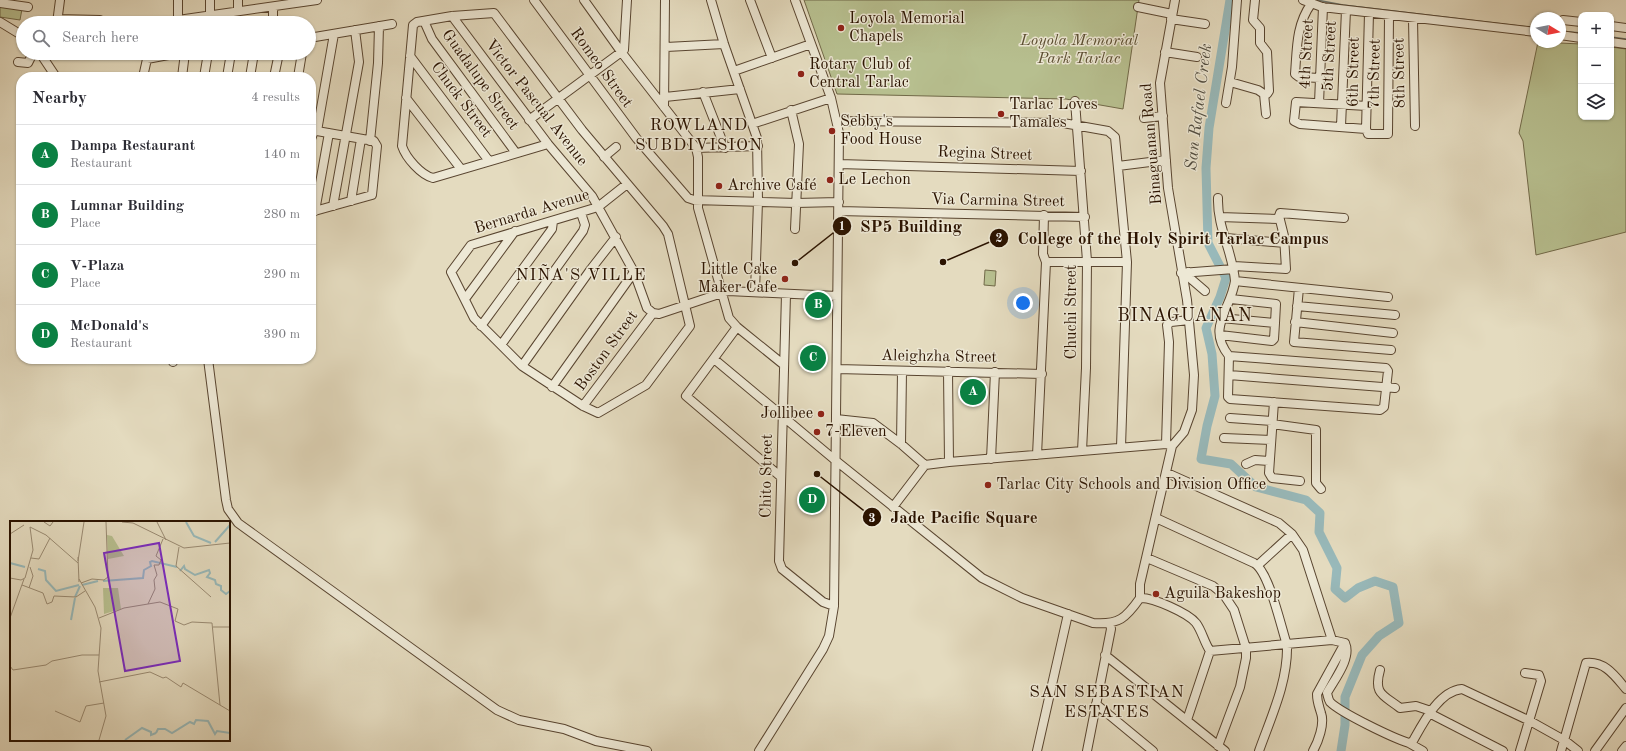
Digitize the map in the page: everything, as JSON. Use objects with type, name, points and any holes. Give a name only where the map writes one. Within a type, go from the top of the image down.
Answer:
[{"type":"street","points":[[58,16],[60,0]]},
{"type":"street","points":[[178,0],[178,16]]},
{"type":"street","points":[[210,0],[210,15]]},
{"type":"street","points":[[238,0],[238,11]]},
{"type":"street","points":[[205,16],[268,5],[317,0]]},
{"type":"street","name":"Romeo Street","points":[[534,0],[637,139],[688,198],[697,200]]},
{"type":"street","points":[[584,0],[696,148],[698,157],[697,200],[729,318],[737,328],[784,365]]},
{"type":"street","points":[[529,120],[624,50],[626,42],[626,0]]},
{"type":"street","points":[[664,107],[666,47],[665,0]]},
{"type":"street","points":[[711,0],[758,146],[755,292]]},
{"type":"street","points":[[750,0],[772,58]]},
{"type":"street","points":[[759,751],[823,649],[829,636],[834,606],[839,211],[838,121],[795,0]]},
{"type":"street","name":"Binaguanan Road","points":[[1169,445],[1184,432],[1192,410],[1194,376],[1185,272],[1168,188],[1160,83],[1175,0]]},
{"type":"street","points":[[1226,103],[1230,82],[1237,0]]},
{"type":"street","points":[[1255,0],[1253,20],[1260,28],[1259,40],[1267,52],[1269,91],[1267,94],[1264,94]]},
{"type":"street","points":[[1303,0],[1323,7],[1413,19],[1530,31]]},
{"type":"street","points":[[0,3],[28,7]]},
{"type":"street","points":[[1311,4],[1304,14],[1299,27],[1295,74],[1299,77],[1320,78]]},
{"type":"street","points":[[268,5],[271,16]]},
{"type":"street","points":[[1138,7],[1172,17],[1205,24]]},
{"type":"street","name":"4th Street","points":[[1319,103],[1323,7]]},
{"type":"street","name":"5th Street","points":[[1341,126],[1346,10]]},
{"type":"street","points":[[548,144],[433,178],[426,176],[404,152],[402,146],[413,26],[417,22],[452,16],[494,13],[604,157],[668,234],[685,305]]},
{"type":"street","name":"6th Street","points":[[1366,130],[1369,13]]},
{"type":"street","name":"Victor Pascual Avenue","points":[[452,16],[529,120],[582,183],[616,237],[634,272],[647,308],[653,313]]},
{"type":"street","name":"7th Street","points":[[1366,130],[1368,134],[1388,134],[1389,16]]},
{"type":"street","name":"8th Street","points":[[1413,19],[1415,126]]},
{"type":"street","points":[[1566,20],[1578,22]]},
{"type":"street","name":"Guadalupe Street","points":[[424,21],[432,40],[516,153]]},
{"type":"street","points":[[0,22],[16,32]]},
{"type":"street","points":[[316,37],[392,24]]},
{"type":"street","points":[[370,141],[378,63],[379,26]]},
{"type":"street","points":[[1614,26],[1626,28]]},
{"type":"street","points":[[333,206],[359,62],[355,30]]},
{"type":"street","points":[[316,210],[372,195],[377,146],[376,143],[317,131],[334,34]]},
{"type":"street","points":[[1566,36],[1578,38]]},
{"type":"street","points":[[1614,42],[1626,44]]},
{"type":"street","points":[[666,47],[724,44]]},
{"type":"street","points":[[734,71],[811,44]]},
{"type":"street","points":[[1165,52],[1197,57]]},
{"type":"street","name":"Chuck Street","points":[[410,56],[489,161]]},
{"type":"street","points":[[18,62],[28,63],[30,60]]},
{"type":"street","points":[[45,60],[53,72]]},
{"type":"street","points":[[144,72],[147,60]]},
{"type":"street","points":[[183,72],[184,60]]},
{"type":"street","points":[[205,72],[207,60]]},
{"type":"street","points":[[228,72],[230,60]]},
{"type":"street","points":[[251,72],[253,60]]},
{"type":"street","points":[[275,72],[278,60]]},
{"type":"street","points":[[299,72],[301,60]]},
{"type":"street","points":[[1230,82],[1258,90],[1264,94]]},
{"type":"street","points":[[665,97],[740,89]]},
{"type":"street","points":[[703,92],[725,148]]},
{"type":"street","points":[[1264,94],[1266,114]]},
{"type":"street","points":[[406,98],[461,169]]},
{"type":"street","points":[[752,124],[831,98]]},
{"type":"street","name":"Chuchi Street","points":[[1075,101],[1085,217],[1087,261],[1086,368],[1082,452]]},
{"type":"street","points":[[1366,130],[1341,126],[1300,124],[1294,121],[1295,102],[1367,106]]},
{"type":"street","points":[[791,110],[799,144],[795,229]]},
{"type":"street","points":[[1144,118],[1163,116]]},
{"type":"street","points":[[838,121],[1063,123],[1108,131],[1115,136],[1127,262],[1121,447]]},
{"type":"street","points":[[316,196],[329,133]]},
{"type":"street","points":[[351,201],[361,139]]},
{"type":"street","points":[[696,148],[758,146]]},
{"type":"street","points":[[604,157],[616,147]]},
{"type":"street","points":[[1118,166],[1166,160]]},
{"type":"street","name":"Regina Street","points":[[839,164],[1081,171]]},
{"type":"street","name":"Bernarda Avenue","points":[[627,184],[598,207],[471,245],[462,255],[451,272],[464,299],[481,326],[522,366],[552,387],[598,413],[646,385],[690,326],[685,305]]},
{"type":"street","points":[[1218,198],[1220,217],[1235,281],[1232,299],[1221,318],[1221,343],[1229,356],[1228,397],[1230,399],[1380,410],[1384,407],[1391,388],[1386,368],[1229,356]]},
{"type":"street","points":[[697,200],[796,203],[839,202]]},
{"type":"street","name":"Via Carmina Street","points":[[839,211],[1085,217]]},
{"type":"street","points":[[500,344],[583,231],[585,225],[581,213]]},
{"type":"street","points":[[1185,272],[1232,268],[1285,270],[1287,268],[1285,243],[1279,214],[1344,218]]},
{"type":"street","points":[[1037,455],[1042,374],[1046,262],[1043,254],[1044,215]]},
{"type":"street","points":[[1220,217],[1279,219]]},
{"type":"street","points":[[481,326],[552,229],[553,221]]},
{"type":"street","points":[[464,299],[515,231]]},
{"type":"street","points":[[522,366],[591,269],[616,237]]},
{"type":"street","points":[[1226,238],[1285,243]]},
{"type":"street","points":[[1046,262],[1127,262]]},
{"type":"street","points":[[552,387],[634,272]]},
{"type":"street","points":[[1185,272],[1205,291]]},
{"type":"street","points":[[1235,281],[1388,297]]},
{"type":"street","points":[[1299,288],[1294,342],[1391,350]]},
{"type":"street","points":[[653,313],[659,314],[722,292],[837,296]]},
{"type":"street","name":"Chito Street","points":[[786,294],[779,561],[782,569],[823,602],[834,606]]},
{"type":"street","points":[[1220,335],[1272,341],[1274,339],[1276,304],[1232,299]]},
{"type":"street","points":[[1297,306],[1395,315]]},
{"type":"street","name":"Boston Street","points":[[584,406],[653,313]]},
{"type":"street","points":[[1221,318],[1275,323]]},
{"type":"street","points":[[714,358],[835,460],[982,578],[1022,598],[1094,623],[1110,623],[1128,614],[1140,598],[1140,584],[1167,472],[1169,445],[1170,342],[1167,325],[1171,322],[1189,320]]},
{"type":"street","points":[[1295,322],[1392,333]]},
{"type":"street","points":[[737,328],[686,396],[781,477]]},
{"type":"street","points":[[209,364],[226,500],[228,509],[238,523],[497,710],[519,720],[564,729],[596,741],[647,751]]},
{"type":"street","name":"Aleighzha Street","points":[[837,369],[1042,374]]},
{"type":"street","points":[[901,444],[902,371]]},
{"type":"street","points":[[948,371],[949,462]]},
{"type":"street","points":[[992,459],[995,372]]},
{"type":"street","points":[[1229,375],[1391,388]]},
{"type":"street","points":[[1274,402],[1269,473],[1272,478],[1300,481]]},
{"type":"street","points":[[1230,418],[1272,422],[1316,430],[1316,483],[1321,489]]},
{"type":"street","points":[[836,419],[873,423],[901,444],[925,465]]},
{"type":"street","points":[[1224,438],[1271,440]]},
{"type":"street","points":[[893,506],[925,465],[1082,452],[1121,447],[1169,445]]},
{"type":"street","points":[[1246,464],[1255,460],[1269,461]]},
{"type":"street","points":[[1167,472],[1279,523],[1292,534],[1303,550],[1332,640]]},
{"type":"street","points":[[1156,518],[1258,565],[1266,577],[1287,645],[1287,655],[1281,690],[1258,751]]},
{"type":"street","points":[[1258,565],[1292,534]]},
{"type":"street","points":[[1147,558],[1213,586],[1224,595],[1234,610],[1246,648],[1240,688],[1218,746]]},
{"type":"street","points":[[1140,598],[1149,599],[1190,618],[1196,623],[1205,644],[1210,651]]},
{"type":"street","points":[[1037,751],[1068,614]]},
{"type":"street","points":[[1087,751],[1111,629],[1110,623]]},
{"type":"street","points":[[1210,651],[1332,640],[1345,642]]},
{"type":"street","points":[[1345,642],[1347,647],[1346,656],[1327,693],[1331,703],[1396,739],[1408,743],[1423,751]]},
{"type":"street","points":[[1313,751],[1317,744],[1322,722],[1322,715],[1317,702],[1317,694],[1345,642]]},
{"type":"street","points":[[1187,720],[1210,651]]},
{"type":"street","points":[[1105,655],[1225,751]]},
{"type":"street","points":[[1561,751],[1586,663],[1601,665],[1610,671],[1626,689]]},
{"type":"street","points":[[1380,670],[1377,679],[1379,689],[1383,697],[1400,708],[1416,706],[1430,712],[1503,751]]},
{"type":"street","points":[[1520,751],[1541,681],[1539,675],[1525,673]]},
{"type":"street","points":[[1408,743],[1413,741],[1430,712],[1452,692],[1462,689],[1530,721],[1564,740],[1578,751]]},
{"type":"street","points":[[1096,704],[1153,751]]},
{"type":"street","points":[[1595,751],[1626,708]]},
{"type":"street","points":[[1622,751],[1626,746]]},
{"type":"green space","name":"Loyola Memorial Park Tarlac","points":[[804,0],[1139,0],[1123,109],[1066,99],[837,94]]},
{"type":"green space","points":[[0,5],[22,9],[21,16],[16,16],[16,19],[0,17]]},
{"type":"green space","points":[[1566,43],[1578,44],[1578,120],[1614,120],[1614,47],[1626,49],[1626,232],[1536,255],[1523,141],[1519,133],[1537,48],[1566,48]]},
{"type":"green space","points":[[985,270],[996,271],[995,286],[984,285]]},
{"type":"waterway","name":"San Rafael Creek","points":[[1230,0],[1209,128],[1206,168],[1208,243],[1226,278],[1220,297],[1206,328],[1212,354],[1215,396],[1207,426],[1201,459],[1231,464],[1256,487],[1306,500],[1320,513],[1319,532],[1337,568],[1335,589],[1345,598],[1358,588],[1375,581],[1393,587],[1399,623],[1379,636],[1362,655],[1345,697],[1345,725],[1341,751]]},
{"type":"waterway","points":[[1317,0],[1343,5],[1530,27]]},
{"type":"waterway","points":[[1566,32],[1578,33]]},
{"type":"waterway","points":[[1614,37],[1626,39]]},
{"type":"place","name":"Loyola Memorial Chapels","points":[[841,28]]},
{"type":"place","name":"Rotary Club of Central Tarlac","points":[[801,74]]},
{"type":"place","name":"Tarlac Loves Tamales","points":[[1001,114]]},
{"type":"place","name":"Sebby's Food House","points":[[832,131]]},
{"type":"place","name":"Le Lechon","points":[[830,180]]},
{"type":"place","name":"Archive Café","points":[[719,186]]},
{"type":"place","name":"College of the Holy Spirit Tarlac Campus","points":[[943,262]]},
{"type":"place","name":"SP5 Building","points":[[795,263]]},
{"type":"place","name":"Little Cake Maker Cafe","points":[[785,279]]},
{"type":"place","name":"Lumnar Building","points":[[818,305]]},
{"type":"place","name":"V-Plaza","points":[[813,358]]},
{"type":"place","name":"Dampa Restaurant","points":[[973,392]]},
{"type":"place","name":"Jollibee","points":[[821,414]]},
{"type":"place","name":"7-Eleven","points":[[817,432]]},
{"type":"place","name":"Jade Pacific Square","points":[[817,474]]},
{"type":"place","name":"Tarlac City Schools and Division Office","points":[[988,485]]},
{"type":"place","name":"McDonald's","points":[[812,500]]},
{"type":"place","name":"Aguila Bakeshop","points":[[1156,594]]},
{"type":"district","name":"ROWLAND SUBDIVISION","points":[[699,135]]},
{"type":"district","name":"NIÑA'S VILLE","points":[[581,275]]},
{"type":"district","name":"BINAGUANAN","points":[[1185,316]]},
{"type":"district","name":"SAN SEBASTIAN ESTATES","points":[[1107,702]]}]
